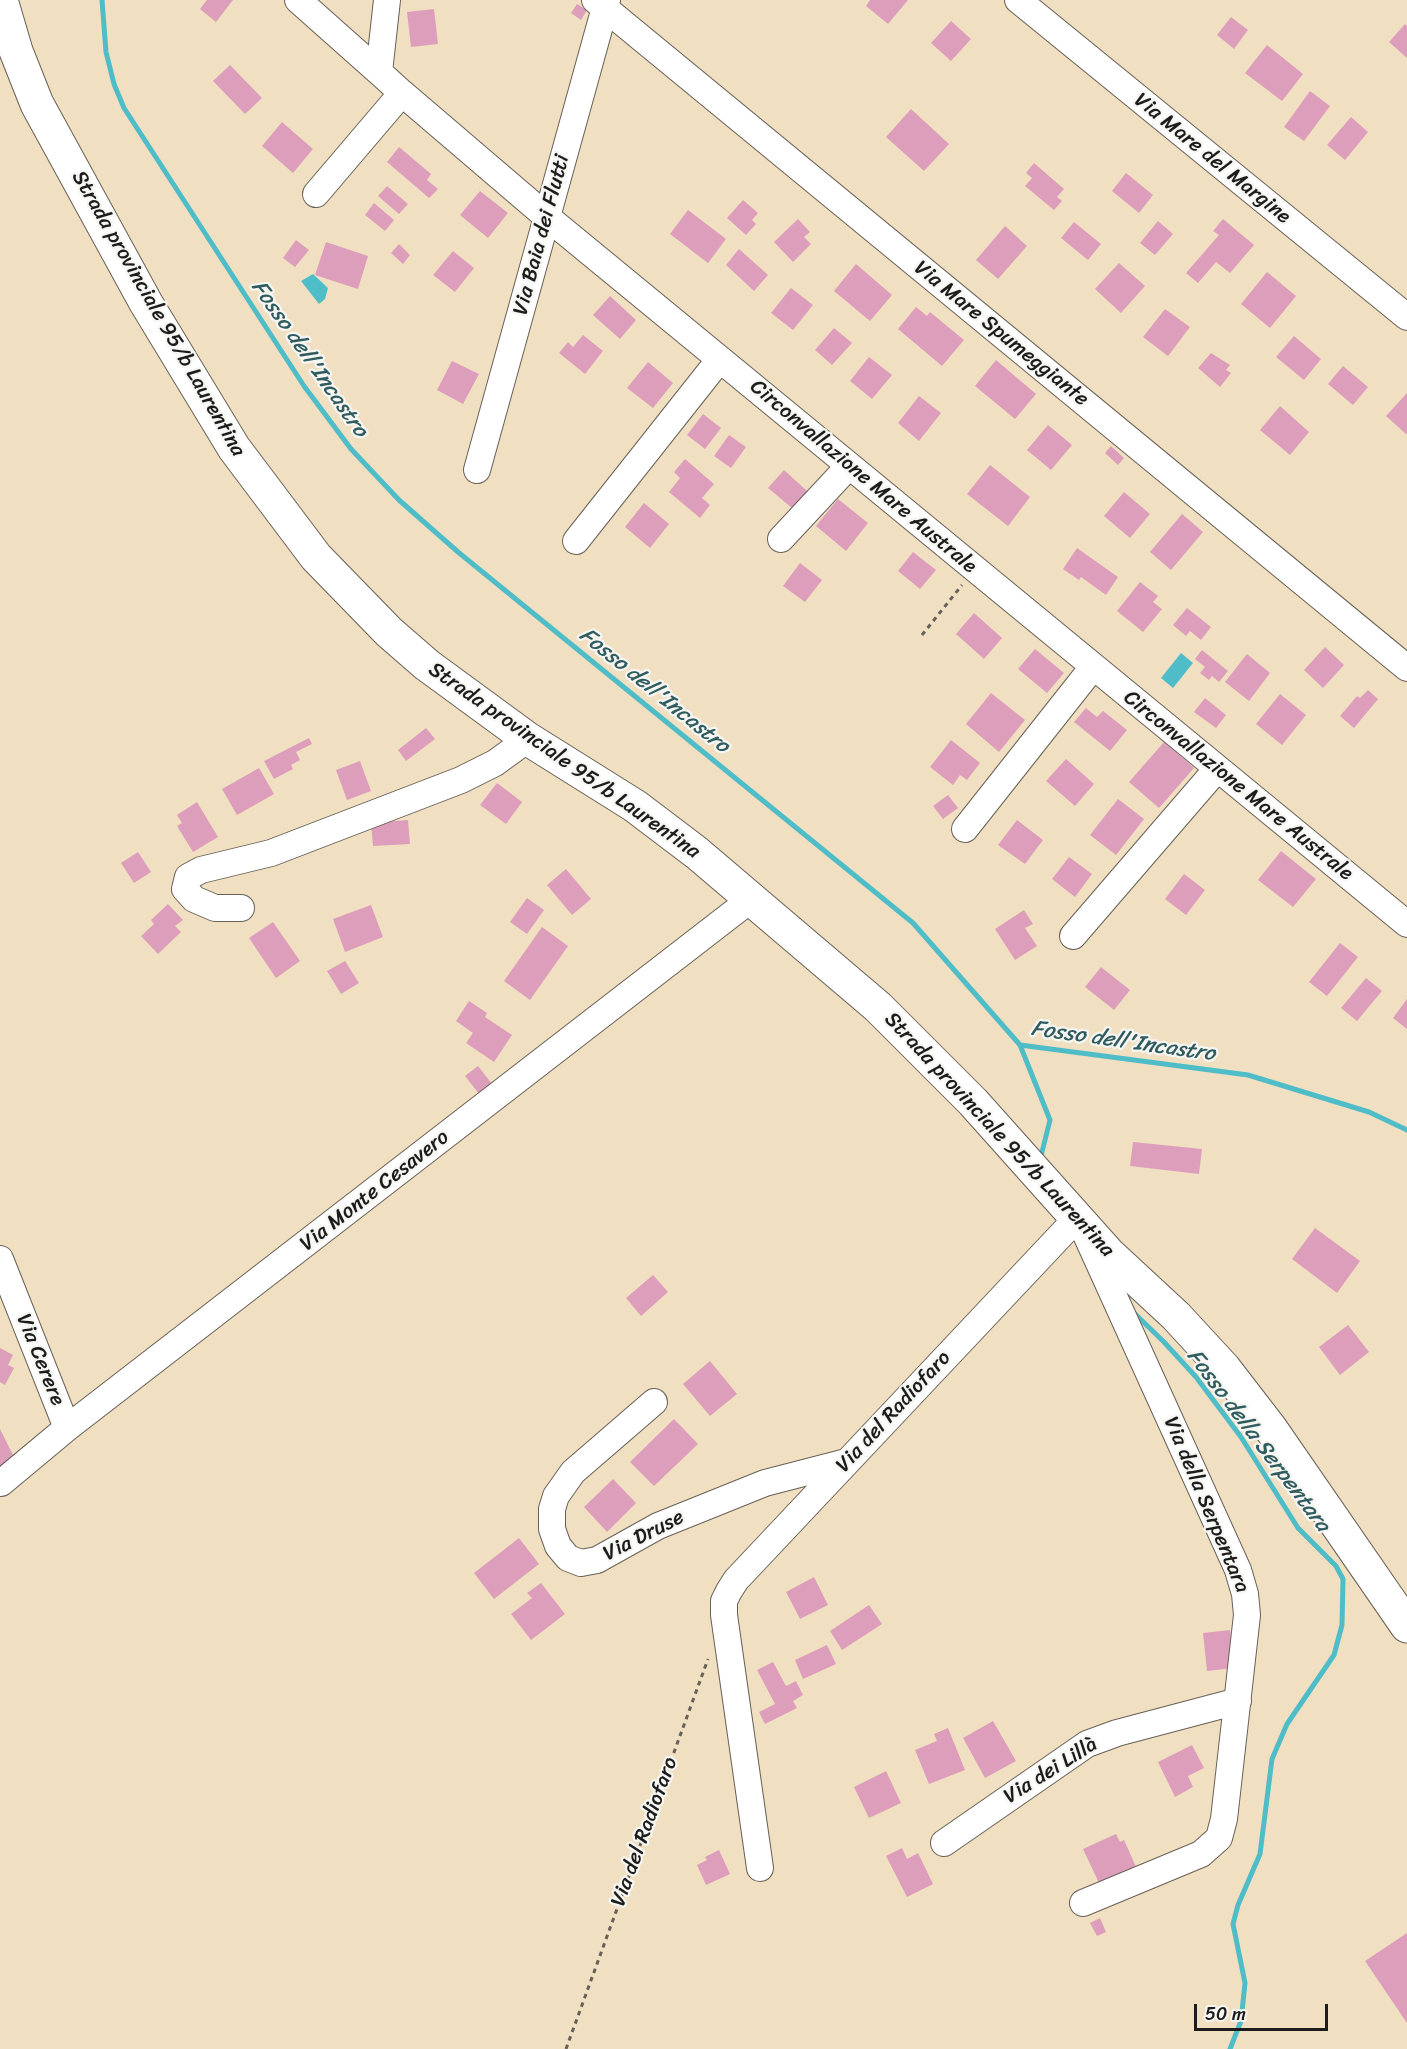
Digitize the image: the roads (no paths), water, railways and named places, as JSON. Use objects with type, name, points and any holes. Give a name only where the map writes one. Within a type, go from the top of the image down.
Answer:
[{"type":"main road","name":"Strada provinciale 95/b Laurentina","points":[[1,0],[25,76],[45,120],[181,362],[257,482],[316,557],[389,632],[427,665],[528,739],[635,806],[697,853],[878,1007],[973,1102],[1108,1253],[1176,1316],[1235,1381],[1271,1429],[1407,1626]]},
{"type":"street","name":"Circonvallazione Mare Australe","points":[[298,0],[547,217],[1407,924]]},
{"type":"street","points":[[379,72],[387,0]]},
{"type":"street","name":"Via Mare del Margine","points":[[1018,0],[1407,317]]},
{"type":"street","name":"Via Baia dei Flutti","points":[[477,470],[547,217],[602,3]]},
{"type":"street","name":"Via Mare Spumeggiante","points":[[602,3],[1407,668]]},
{"type":"street","points":[[316,194],[402,93]]},
{"type":"street","points":[[576,541],[720,359]]},
{"type":"street","points":[[781,539],[849,466]]},
{"type":"street","points":[[965,829],[1093,667]]},
{"type":"street","points":[[241,908],[215,908],[194,899],[185,889],[188,877],[196,871],[282,849],[461,780],[489,766],[528,739]]},
{"type":"street","points":[[1073,936],[1216,769]]},
{"type":"street","name":"Via Monte Cesavero","points":[[1,1483],[67,1428],[750,900]]},
{"type":"street","name":"Via del Radiofaro","points":[[760,1868],[724,1615],[724,1601],[736,1580],[1078,1217]]},
{"type":"street","name":"Via della Serpentara","points":[[1078,1217],[1243,1586],[1247,1624],[1224,1819],[1215,1844],[1201,1854],[1083,1903]]},
{"type":"street","name":"Via Cerere","points":[[0,1259],[67,1428]]},
{"type":"street","name":"Via Druse","points":[[654,1402],[573,1472],[556,1496],[551,1516],[552,1529],[558,1546],[568,1558],[581,1563],[597,1560],[644,1532],[691,1512],[783,1477],[846,1462]]},
{"type":"street","name":"Via dei Lillà","points":[[944,1843],[1087,1744],[1117,1733],[1238,1701]]},
{"type":"water","points":[[313,274],[328,288],[325,299],[319,304],[301,281]]},
{"type":"water","points":[[1181,653],[1193,663],[1173,688],[1161,678]]},
{"type":"waterway","name":"Fosso dell'Incastro","points":[[102,0],[106,52],[114,84],[124,108],[304,386],[351,449],[399,500],[458,552],[913,923],[1020,1045],[1248,1075],[1369,1112],[1407,1130]]},
{"type":"waterway","name":"Fosso della Serpentara","points":[[1020,1045],[1050,1120],[1040,1160]]},
{"type":"waterway","name":"Fosso della Serpentara","points":[[1132,1311],[1196,1377],[1241,1437],[1298,1528],[1336,1566],[1343,1579],[1342,1625],[1334,1655],[1287,1724],[1272,1759],[1260,1854],[1238,1905],[1233,1924],[1245,1983],[1241,2021],[1230,2049]]}]
